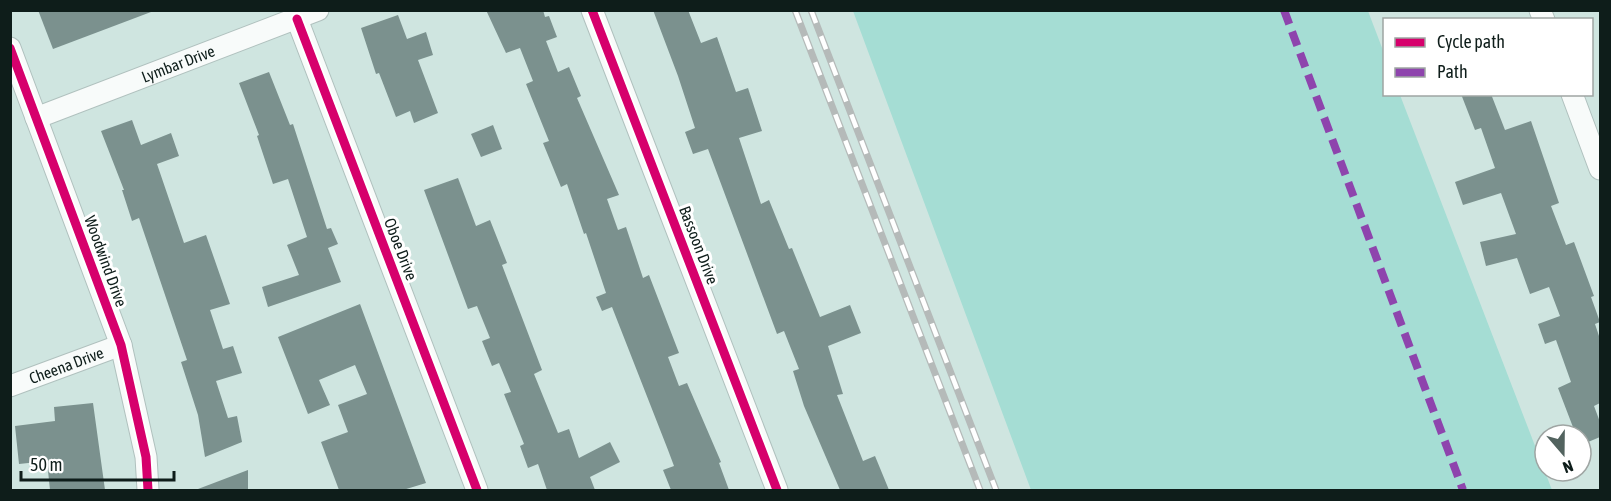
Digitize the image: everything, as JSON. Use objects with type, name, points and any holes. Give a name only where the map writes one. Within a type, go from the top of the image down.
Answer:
[{"type":"street","name":"Lymbar Drive","points":[[36,118],[318,10]]},
{"type":"street","name":"Bassoon Drive","points":[[592,10],[777,490]]},
{"type":"street","name":"Oboe Drive","points":[[297,19],[477,490]]},
{"type":"street","name":"Woodwind Drive","points":[[10,48],[121,345],[146,457],[148,490]]},
{"type":"street","points":[[1573,96],[1600,169]]},
{"type":"street","name":"Cheena Drive","points":[[10,386],[121,345]]},
{"type":"shaded area","points":[[853,11],[1368,11],[1383,50],[1383,96],[1400,96],[1533,441],[1533,483],[1549,483],[1552,490],[1031,490]]},
{"type":"building","points":[[38,10],[150,10],[151,12],[53,49]]},
{"type":"building","points":[[486,10],[543,10],[545,17],[549,16],[557,37],[546,41],[558,72],[569,67],[581,96],[577,98],[619,195],[607,199],[618,230],[626,227],[643,278],[649,275],[679,353],[668,357],[679,386],[687,383],[721,462],[719,463],[729,490],[671,490],[663,470],[674,466],[612,307],[602,311],[596,297],[606,293],[567,184],[561,187],[543,143],[549,141],[526,84],[533,81],[520,48],[506,53]]},
{"type":"building","points":[[653,10],[688,10],[701,43],[717,37],[736,92],[748,88],[762,131],[739,138],[761,204],[769,200],[789,249],[792,248],[820,317],[850,305],[861,333],[828,346],[843,394],[837,395],[863,461],[875,456],[889,490],[840,490],[804,406],[793,371],[799,369],[784,331],[777,334],[708,149],[693,154],[685,132],[695,128]]},
{"type":"building","points":[[398,15],[407,39],[426,32],[433,55],[418,60],[438,113],[414,123],[410,111],[396,117],[379,73],[376,74],[361,28]]},
{"type":"building","points":[[269,72],[290,125],[293,124],[327,229],[331,228],[338,244],[328,248],[341,282],[268,307],[262,287],[299,275],[287,245],[307,237],[288,179],[273,184],[257,136],[259,135],[239,83]]},
{"type":"building","points":[[1462,96],[1492,96],[1505,130],[1531,121],[1559,203],[1551,206],[1566,245],[1574,242],[1594,296],[1591,297],[1600,322],[1595,324],[1600,339],[1600,403],[1594,406],[1600,422],[1600,437],[1593,440],[1593,423],[1571,423],[1558,388],[1571,382],[1556,340],[1545,344],[1538,324],[1560,316],[1549,287],[1530,294],[1517,258],[1486,266],[1480,242],[1516,234],[1501,193],[1463,205],[1455,182],[1495,168],[1481,128],[1475,130]]},
{"type":"building","points":[[132,120],[141,145],[171,133],[179,156],[157,164],[184,243],[206,235],[230,304],[210,310],[223,349],[233,346],[242,373],[216,381],[228,418],[237,416],[242,442],[205,457],[198,415],[181,362],[187,360],[139,218],[132,221],[122,190],[124,190],[101,131]]},
{"type":"building","points":[[493,125],[502,149],[481,157],[471,134]]},
{"type":"building","points":[[458,178],[476,226],[490,220],[507,263],[502,265],[542,370],[534,374],[558,433],[569,429],[579,458],[610,442],[620,462],[590,477],[595,490],[547,490],[538,464],[528,468],[520,446],[524,444],[504,394],[511,392],[499,363],[492,366],[482,341],[490,338],[477,306],[468,309],[424,190]]},
{"type":"building","points":[[360,304],[426,483],[403,490],[339,490],[321,442],[348,432],[338,405],[367,394],[355,365],[319,380],[330,405],[308,414],[278,337]]},
{"type":"building","points":[[93,403],[105,490],[50,490],[47,461],[19,464],[15,426],[55,421],[54,407]]},
{"type":"building","points":[[248,470],[248,490],[198,490],[198,489]]},
{"type":"railway","points":[[795,10],[980,490]]},
{"type":"railway","points":[[811,10],[996,490]]},
{"type":"marked path","points":[[1284,10],[1463,490]]},
{"type":"cycle path","points":[[592,10],[777,490]]},
{"type":"cycle path","points":[[297,19],[477,490]]},
{"type":"cycle path","points":[[10,48],[121,345],[146,457],[148,490]]}]
